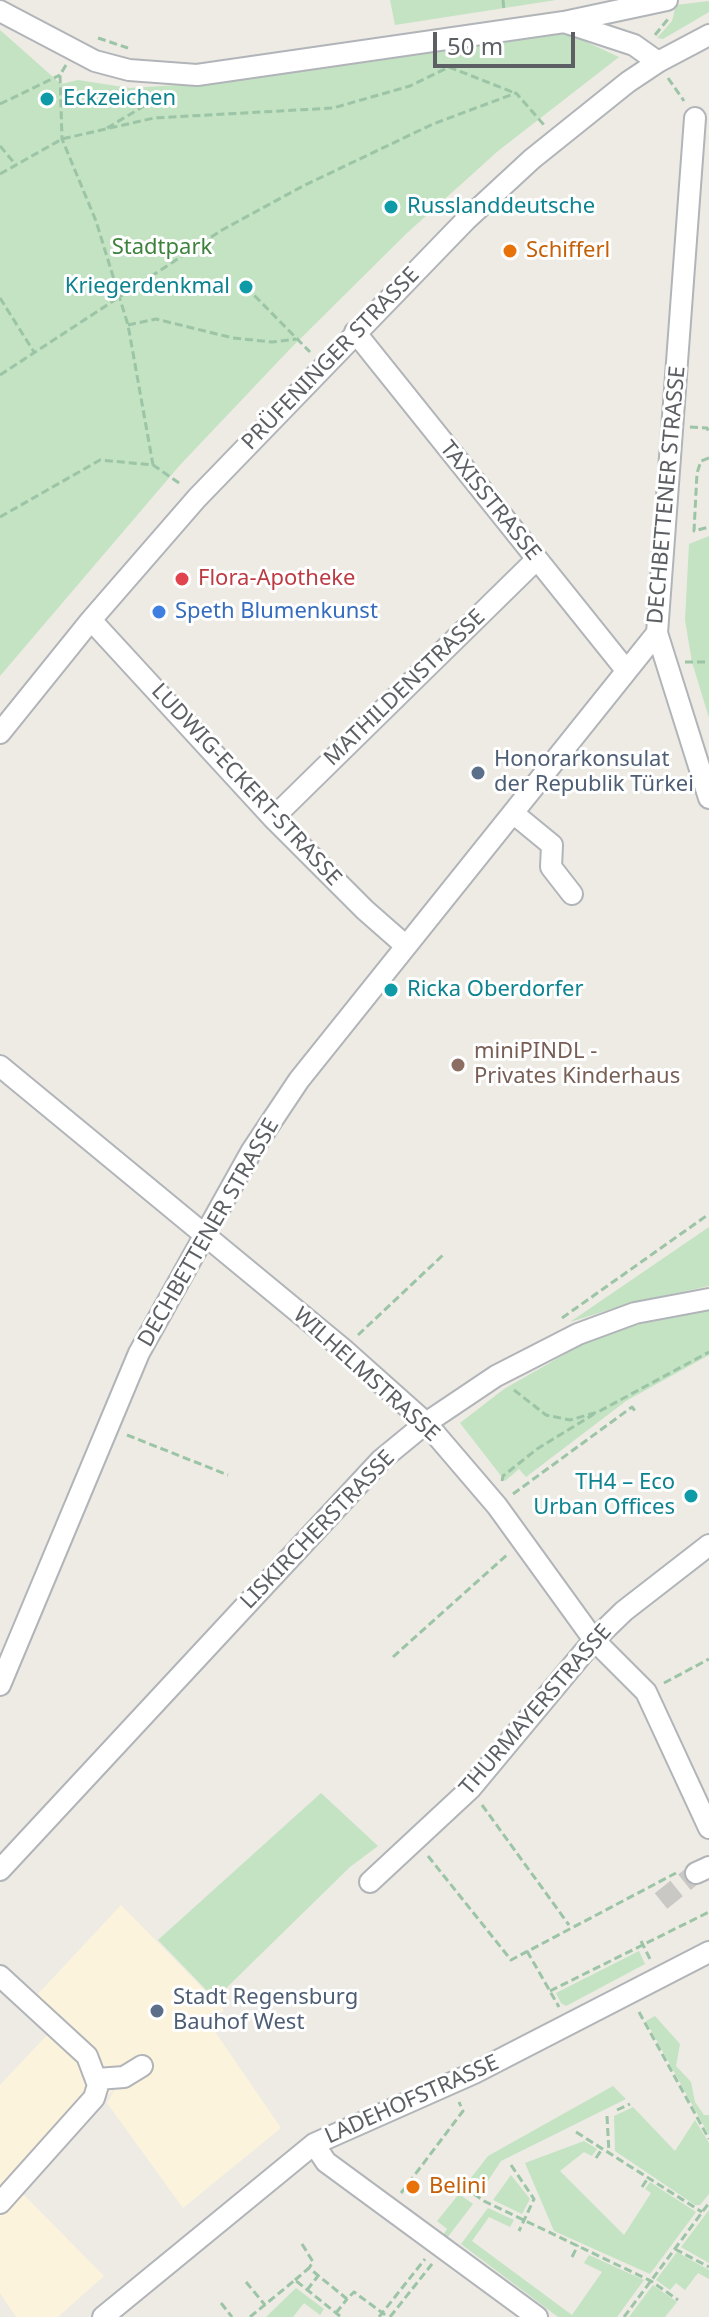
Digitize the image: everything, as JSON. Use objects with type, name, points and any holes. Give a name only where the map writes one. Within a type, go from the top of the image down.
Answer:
[{"type":"street","points":[[0,11],[75,52],[129,70],[197,75],[669,5]]},
{"type":"street","points":[[564,22],[634,45],[658,62]]},
{"type":"street","name":"PRÜFENINGER STRASSE","points":[[0,733],[91,620],[197,498],[466,220],[556,140],[658,62],[709,35]]},
{"type":"street","name":"DECHBETTENER STRASSE","points":[[0,1685],[139,1353],[251,1152],[299,1080],[657,633],[695,118]]},
{"type":"street","name":"TAXISSTRASSE","points":[[355,332],[626,670]]},
{"type":"street","name":"MATHILDENSTRASSE","points":[[273,818],[537,559]]},
{"type":"street","name":"LUDWIG-ECKERT-STRASSE","points":[[91,620],[273,818],[365,910],[406,946]]},
{"type":"street","points":[[657,633],[709,798]]},
{"type":"street","points":[[513,813],[552,845],[551,867],[572,894]]},
{"type":"street","name":"WILHELMSTRASSE","points":[[0,1066],[202,1236],[343,1349],[426,1423],[492,1500],[594,1640],[646,1692],[709,1828]]},
{"type":"street","name":"LISKIRCHERSTRASSE","points":[[0,1870],[381,1460],[426,1423],[496,1376],[578,1334],[620,1318],[709,1299]]},
{"type":"street","name":"THURMAYERSTRASSE","points":[[370,1882],[470,1789],[594,1640],[624,1611],[709,1545]]},
{"type":"street","name":"LADEHOFSTRASSE","points":[[103,2317],[314,2144],[474,2073],[709,1952]]},
{"type":"street","points":[[0,1976],[87,2056],[97,2079],[94,2098],[0,2203]]},
{"type":"street","points":[[97,2079],[124,2077],[142,2066]]},
{"type":"street","points":[[314,2144],[326,2162],[511,2309],[537,2317]]},
{"type":"path","points":[[503,0],[505,15]]},
{"type":"path","points":[[669,5],[664,27],[652,38],[658,62],[695,118]]},
{"type":"path","points":[[92,36],[129,48]]},
{"type":"path","points":[[0,104],[60,75],[75,52]]},
{"type":"path","points":[[0,174],[62,139],[154,118],[333,108],[410,86],[449,67],[516,93],[556,140]]},
{"type":"path","points":[[60,75],[62,139],[96,221],[128,325],[153,465]]},
{"type":"path","points":[[104,130],[170,90]]},
{"type":"path","points":[[0,375],[222,230],[303,186],[433,124],[516,93]]},
{"type":"path","points":[[0,146],[16,165]]},
{"type":"path","points":[[246,287],[323,366]]},
{"type":"path","points":[[0,298],[34,352]]},
{"type":"path","points":[[128,325],[156,319],[233,338],[272,342],[296,339]]},
{"type":"path","points":[[709,458],[701,461],[697,473],[694,531],[709,527]]},
{"type":"path","points":[[0,517],[100,460],[153,465],[197,498]]},
{"type":"path","points":[[0,508],[6,511]]},
{"type":"path","points":[[554,1324],[709,1214]]},
{"type":"path","points":[[343,1349],[443,1255]]},
{"type":"path","points":[[492,1500],[537,1449],[709,1352]]},
{"type":"path","points":[[496,1376],[546,1415],[570,1420],[598,1412]]},
{"type":"path","points":[[492,1500],[632,1407],[635,1411]]},
{"type":"path","points":[[108,1427],[228,1475]]},
{"type":"path","points":[[393,1657],[521,1542]]},
{"type":"path","points":[[646,1692],[709,1659]]},
{"type":"path","points":[[470,1789],[570,1926]]},
{"type":"path","points":[[415,1841],[511,1960],[570,1926],[695,1870]]},
{"type":"path","points":[[550,1991],[709,1912]]},
{"type":"path","points":[[642,1943],[652,1963]]},
{"type":"path","points":[[527,1951],[562,2012]]},
{"type":"path","points":[[629,1994],[709,2139]]},
{"type":"path","points":[[667,2083],[675,2079]]},
{"type":"path","points":[[394,2203],[463,2111],[458,2102]]},
{"type":"path","points":[[617,2110],[630,2104]]},
{"type":"path","points":[[607,2116],[609,2153]]},
{"type":"path","points":[[576,2132],[702,2212]]},
{"type":"path","points":[[596,2158],[602,2149]]},
{"type":"path","points":[[511,2165],[534,2199],[519,2231]]},
{"type":"path","points":[[642,2187],[648,2178]]},
{"type":"path","points":[[464,2187],[651,2281],[678,2300]]},
{"type":"path","points":[[624,2317],[709,2203]]},
{"type":"path","points":[[250,2317],[309,2268],[313,2262],[302,2244]]},
{"type":"path","points":[[572,2257],[578,2245]]},
{"type":"path","points":[[675,2249],[709,2267]]},
{"type":"path","points":[[381,2315],[425,2259]]},
{"type":"path","points":[[336,2313],[354,2292],[381,2315],[389,2317],[432,2264]]},
{"type":"path","points":[[309,2268],[347,2299]]},
{"type":"path","points":[[307,2290],[318,2276]]},
{"type":"path","points":[[295,2280],[341,2317]]},
{"type":"path","points":[[246,2282],[265,2305]]},
{"type":"path","points":[[221,2303],[232,2317]]},
{"type":"shaded area","points":[[121,1905],[224,2010],[209,2023],[281,2128],[183,2208],[107,2103],[119,2083],[22,2193],[104,2276],[58,2317],[16,2317],[0,2293],[0,2085],[63,2018],[37,1995]]},
{"type":"green space","points":[[390,0],[556,0],[395,25]]},
{"type":"green space","points":[[709,1],[709,12],[663,39],[657,38],[672,21],[676,5]]},
{"type":"green space","name":"Stadtpark","points":[[0,30],[61,84],[78,80],[130,88],[194,84],[567,33],[619,57],[498,151],[407,233],[289,350],[180,465],[0,676]]},
{"type":"green space","points":[[709,536],[709,718],[692,662],[685,620],[689,544]]},
{"type":"green space","points":[[709,1227],[709,1286],[631,1303],[570,1322]]},
{"type":"green space","points":[[709,1310],[709,1355],[626,1401],[526,1477],[519,1469],[505,1481],[460,1423],[504,1389],[583,1344],[635,1325]]},
{"type":"green space","points":[[321,1793],[378,1846],[350,1867],[215,1999],[158,1940]]},
{"type":"green space","points":[[639,1951],[645,1964],[566,2006],[561,2003],[556,1993]]},
{"type":"green space","points":[[655,2016],[680,2044],[676,2066],[691,2082],[695,2102],[704,2115],[709,2115],[709,2135],[646,2021]]},
{"type":"green space","points":[[613,2086],[626,2099],[501,2161],[480,2193],[467,2183],[488,2156]]},
{"type":"green space","points":[[633,2107],[675,2151],[695,2120],[709,2143],[709,2194],[700,2205],[695,2205],[615,2151],[614,2116]]},
{"type":"green space","points":[[584,2141],[597,2149],[592,2156],[584,2152],[560,2171],[624,2235],[651,2193],[645,2189],[650,2182],[696,2212],[650,2274],[554,2231],[525,2163]]},
{"type":"green space","points":[[511,2175],[530,2199],[522,2214],[493,2200]]},
{"type":"green space","points":[[459,2194],[473,2204],[447,2238],[443,2235],[447,2229],[437,2221]]},
{"type":"green space","points":[[488,2208],[514,2220],[510,2227],[489,2217],[472,2241],[572,2315],[602,2272],[584,2263],[589,2255],[644,2280],[617,2317],[558,2317],[461,2244]]},
{"type":"green space","points":[[709,2210],[709,2263],[681,2247]]},
{"type":"green space","points":[[677,2252],[709,2270],[709,2279],[698,2273],[685,2290],[676,2283],[670,2290],[656,2280]]},
{"type":"green space","points":[[653,2285],[677,2302],[665,2317],[629,2317]]},
{"type":"green space","points":[[296,2288],[324,2309],[320,2315],[304,2303],[293,2317],[266,2317]]},
{"type":"tunnel","points":[[661,1901],[696,1873]]},
{"type":"place","name":"Eckzeichen","points":[[47,99]]},
{"type":"place","name":"Russlanddeutsche","points":[[391,207]]},
{"type":"place","name":"Schifferl","points":[[510,251]]},
{"type":"place","name":"Kriegerdenkmal","points":[[246,287]]},
{"type":"place","name":"Flora-Apotheke","points":[[182,579]]},
{"type":"place","name":"Speth Blumenkunst","points":[[159,612]]},
{"type":"place","name":"Honorarkonsulat der Republik Türkei","points":[[478,773]]},
{"type":"place","name":"Ricka Oberdorfer","points":[[391,990]]},
{"type":"place","name":"miniPINDL - Privates Kinderhaus","points":[[458,1065]]},
{"type":"place","name":"TH4 – Eco Urban Offices","points":[[691,1496]]},
{"type":"place","name":"Stadt Regensburg Bauhof West","points":[[157,2011]]},
{"type":"place","name":"Belini","points":[[413,2187]]}]
